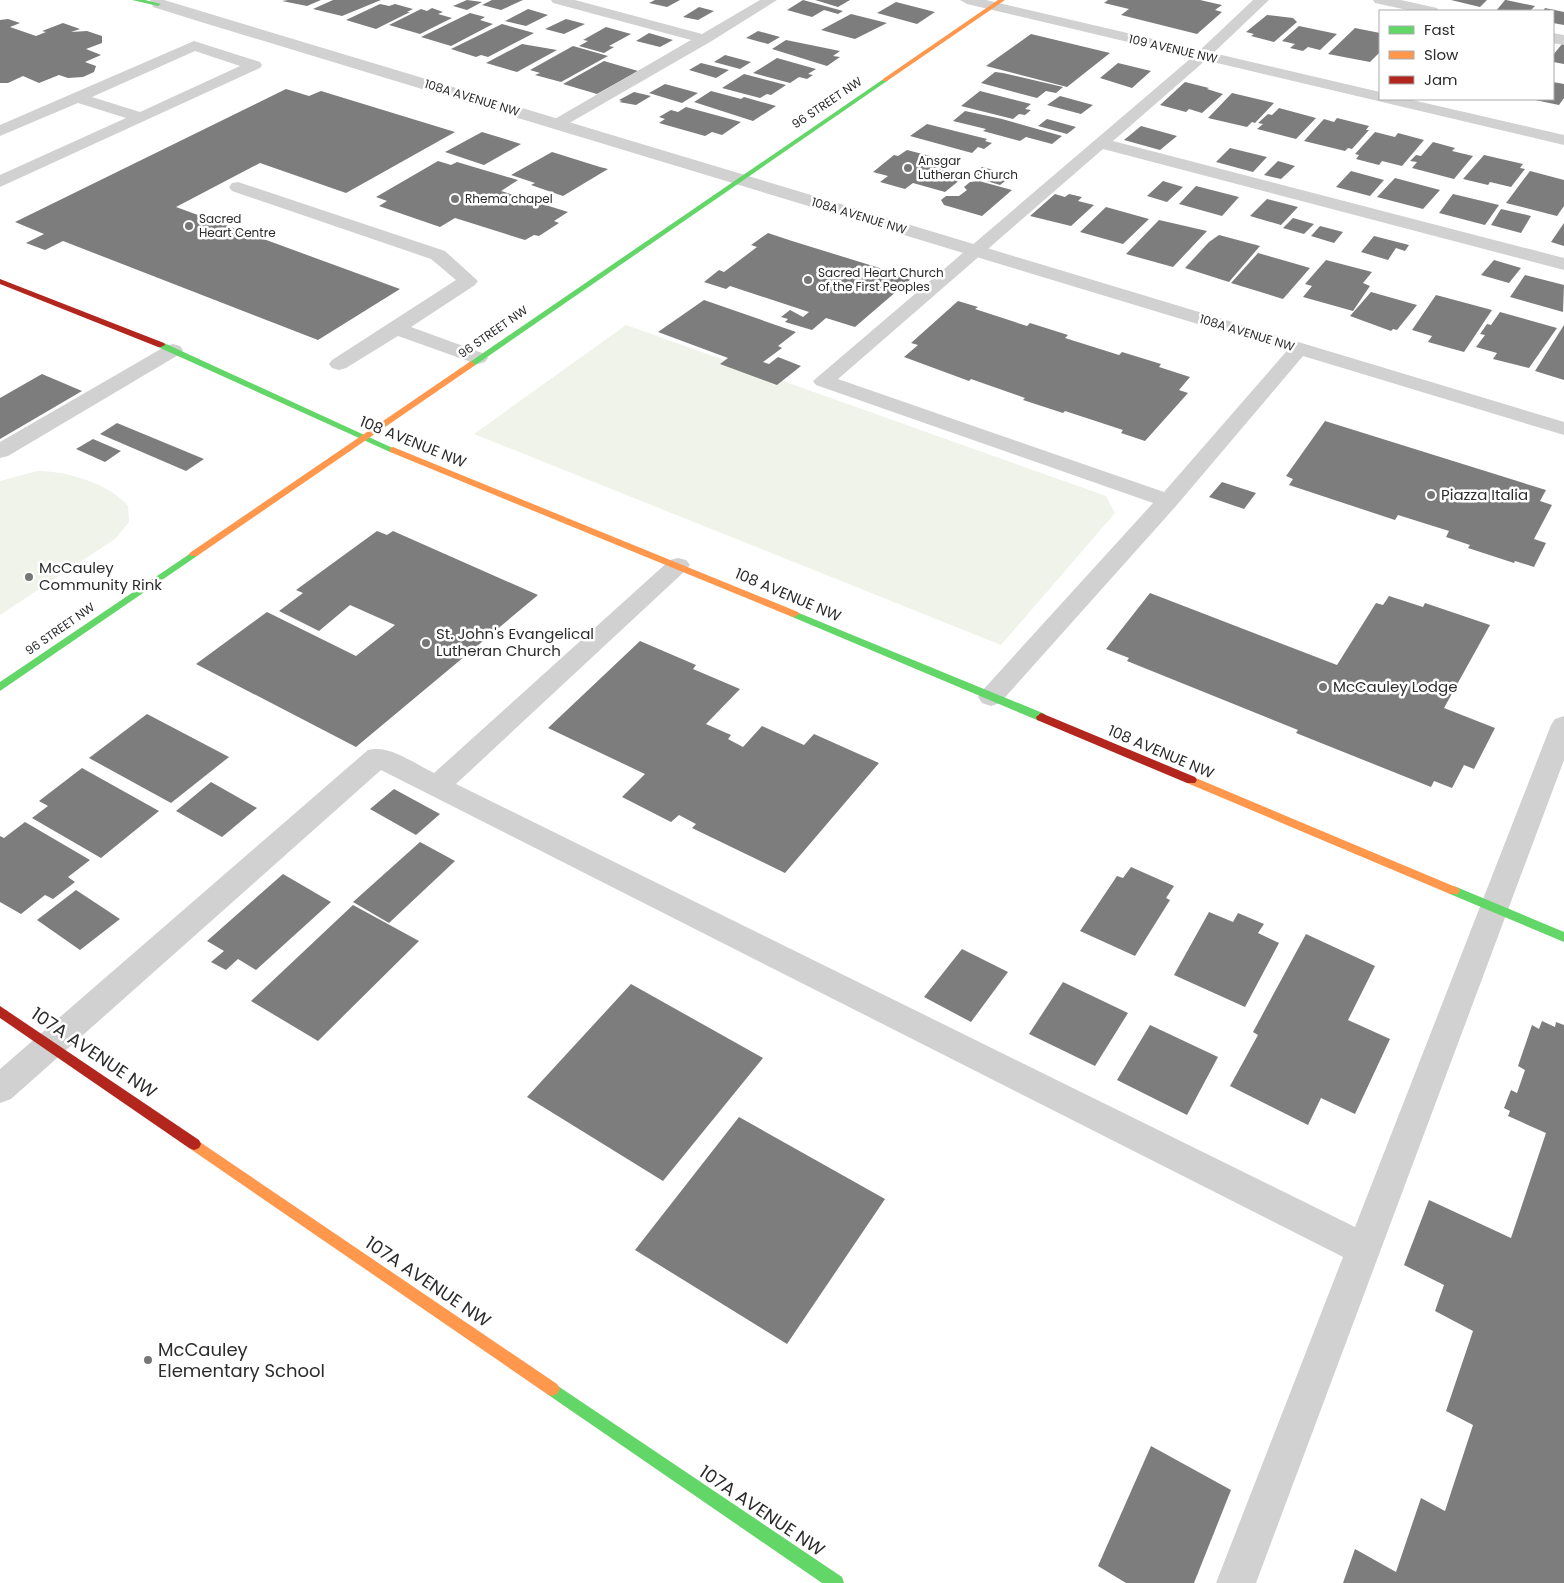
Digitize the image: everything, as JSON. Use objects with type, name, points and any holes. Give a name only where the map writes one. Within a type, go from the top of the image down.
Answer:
[{"type":"street","points":[[135,0],[158,2]]},
{"type":"street","points":[[558,0],[705,39]]},
{"type":"street","points":[[559,124],[770,0]]},
{"type":"street","name":"109 AVENUE NW","points":[[967,0],[997,3],[1202,56],[1379,97]]},
{"type":"street","points":[[1168,501],[823,381],[1202,56],[1262,0]]},
{"type":"street","points":[[1380,0],[1427,10]]},
{"type":"street","name":"108A AVENUE NW","points":[[158,2],[1564,429]]},
{"type":"street","name":"96 STREET NW","points":[[0,687],[997,3]]},
{"type":"street","points":[[0,131],[194,46],[254,65],[0,182]]},
{"type":"street","points":[[77,97],[140,117]]},
{"type":"street","points":[[1392,100],[1564,140]]},
{"type":"street","points":[[1099,143],[1564,264]]},
{"type":"street","points":[[238,187],[438,255],[468,281],[339,364]]},
{"type":"street","name":"108 AVENUE NW","points":[[0,281],[173,350],[362,438],[678,565],[1564,937]]},
{"type":"street","points":[[396,328],[478,358]]},
{"type":"street","points":[[991,697],[1168,501],[1299,349]]},
{"type":"street","points":[[0,451],[173,350]]},
{"type":"street","points":[[437,786],[678,565]]},
{"type":"street","points":[[1236,1583],[1564,725]]},
{"type":"street","points":[[0,1089],[378,756],[1363,1249]]},
{"type":"street","name":"107A AVENUE NW","points":[[0,1011],[836,1583]]},
{"type":"shaded area","points":[[626,325],[1106,496],[1115,513],[1001,645],[474,434]]},
{"type":"shaded area","name":"McCauley Community Rink","points":[[37,471],[48,471],[73,476],[110,491],[128,506],[129,522],[115,539],[0,615],[0,481]]},
{"type":"building","points":[[321,0],[307,6],[282,1]]},
{"type":"building","points":[[333,0],[381,0],[342,16],[313,9]]},
{"type":"building","points":[[467,0],[482,2],[467,10],[453,6]]},
{"type":"building","points":[[492,0],[523,0],[501,10],[482,5]]},
{"type":"building","points":[[655,0],[680,0],[667,7],[649,3]]},
{"type":"building","points":[[803,0],[843,11],[838,14],[824,10],[812,17],[787,10]]},
{"type":"building","points":[[815,0],[850,0],[838,7]]},
{"type":"building","points":[[1108,0],[1200,0],[1222,5],[1215,10],[1222,12],[1197,34],[1121,15],[1129,9],[1104,3]]},
{"type":"building","points":[[1451,0],[1487,0],[1480,7]]},
{"type":"building","points":[[1505,0],[1535,6],[1531,10],[1497,10]]},
{"type":"building","points":[[896,2],[935,12],[917,24],[877,13]]},
{"type":"building","points":[[380,4],[389,6],[395,4],[413,9],[376,29],[346,20]]},
{"type":"building","points":[[699,7],[714,11],[698,20],[683,17]]},
{"type":"building","points":[[432,8],[443,12],[438,14],[452,18],[420,34],[389,25],[421,9],[427,11]]},
{"type":"building","points":[[1545,8],[1564,12],[1564,25],[1554,23],[1554,10],[1544,10]]},
{"type":"building","points":[[528,9],[548,15],[526,26],[505,21]]},
{"type":"building","points":[[470,13],[485,17],[480,20],[493,24],[451,46],[421,37]]},
{"type":"building","points":[[851,14],[887,23],[855,39],[821,30]]},
{"type":"building","points":[[1267,15],[1293,18],[1297,22],[1274,42],[1251,36],[1254,34],[1246,32]]},
{"type":"building","points":[[8,19],[20,23],[10,27],[36,36],[46,32],[42,31],[63,23],[80,29],[71,32],[87,31],[102,36],[102,43],[86,49],[101,55],[85,62],[96,66],[94,72],[83,77],[68,78],[59,75],[39,83],[23,76],[8,83],[0,83],[0,20]]},
{"type":"building","points":[[566,19],[585,24],[564,34],[545,29]]},
{"type":"building","points":[[502,24],[534,33],[488,57],[481,55],[476,57],[451,49]]},
{"type":"building","points":[[1299,26],[1337,34],[1320,50],[1308,47],[1303,51],[1290,48],[1295,44],[1282,41]]},
{"type":"building","points":[[606,27],[631,34],[609,46],[614,47],[604,53],[579,46],[588,41],[583,40]]},
{"type":"building","points":[[1355,28],[1379,33],[1379,53],[1370,62],[1328,54]]},
{"type":"building","points":[[758,31],[780,37],[768,44],[746,38]]},
{"type":"building","points":[[649,33],[673,40],[660,47],[636,41]]},
{"type":"building","points":[[1031,34],[1110,53],[1067,87],[986,66]]},
{"type":"building","points":[[786,40],[840,51],[833,56],[840,57],[827,66],[772,49]]},
{"type":"building","points":[[522,44],[557,50],[517,72],[486,63]]},
{"type":"building","points":[[1562,44],[1564,45],[1564,64],[1554,62],[1554,54]]},
{"type":"building","points":[[573,46],[608,56],[561,82],[535,75],[540,73],[530,70]]},
{"type":"building","points":[[725,55],[751,62],[740,69],[714,62]]},
{"type":"building","points":[[777,58],[816,69],[808,74],[813,75],[807,79],[799,77],[790,83],[753,73]]},
{"type":"building","points":[[604,61],[638,71],[597,94],[563,84]]},
{"type":"building","points":[[701,63],[729,70],[716,78],[689,70]]},
{"type":"building","points":[[1118,63],[1151,71],[1132,88],[1100,78]]},
{"type":"building","points":[[995,72],[1063,87],[1056,93],[1046,91],[1037,98],[981,83]]},
{"type":"building","points":[[744,74],[786,85],[771,95],[767,94],[760,98],[722,88]]},
{"type":"building","points":[[1185,82],[1209,88],[1207,89],[1223,94],[1202,113],[1189,109],[1186,112],[1160,105]]},
{"type":"building","points":[[1554,82],[1564,84],[1564,98],[1559,105],[1535,100],[1554,100]]},
{"type":"building","points":[[665,84],[698,93],[682,103],[649,93]]},
{"type":"building","name":"Sacred Heart Centre","points":[[286,89],[309,96],[321,91],[455,132],[346,193],[260,163],[176,207],[400,289],[318,340],[63,241],[45,250],[26,243],[44,234],[15,222]]},
{"type":"building","points":[[711,91],[741,99],[744,97],[776,106],[753,121],[694,102]]},
{"type":"building","points":[[980,91],[1031,104],[1025,109],[1031,110],[1025,115],[1019,114],[1013,119],[961,106]]},
{"type":"building","points":[[634,92],[651,96],[636,105],[619,102],[622,101],[619,100]]},
{"type":"building","points":[[1232,93],[1274,103],[1255,123],[1252,122],[1247,127],[1208,118]]},
{"type":"building","points":[[1060,96],[1093,105],[1081,114],[1047,105]]},
{"type":"building","points":[[686,107],[741,122],[722,135],[712,132],[705,136],[659,123],[665,119],[659,117],[671,110],[678,112]]},
{"type":"building","points":[[1279,108],[1316,118],[1296,139],[1257,129],[1263,124],[1258,123],[1268,114],[1272,115]]},
{"type":"building","points":[[965,111],[1062,136],[1052,144],[1026,137],[1020,141],[983,131],[986,129],[953,121]]},
{"type":"building","points":[[1337,118],[1369,126],[1366,130],[1369,130],[1352,149],[1348,148],[1345,151],[1304,141],[1324,119],[1334,122]]},
{"type":"building","points":[[1047,119],[1076,127],[1067,134],[1038,126]]},
{"type":"building","points":[[927,124],[987,139],[985,141],[992,143],[984,149],[978,147],[972,153],[910,136]]},
{"type":"building","points":[[1141,126],[1177,136],[1160,150],[1124,140]]},
{"type":"building","points":[[482,132],[521,144],[484,165],[445,152]]},
{"type":"building","points":[[1375,132],[1395,137],[1398,133],[1424,140],[1402,166],[1382,161],[1379,165],[1356,159],[1359,155],[1355,154]]},
{"type":"building","points":[[1433,142],[1455,148],[1452,151],[1473,156],[1454,179],[1412,168],[1417,162],[1410,161],[1416,155],[1421,156]]},
{"type":"building","points":[[1230,148],[1267,157],[1253,172],[1216,162]]},
{"type":"building","name":"Ansgar Lutheran Church","points":[[907,150],[934,157],[924,164],[966,175],[945,192],[913,183],[905,189],[880,182],[888,176],[873,172],[894,155],[898,156]]},
{"type":"building","points":[[552,152],[608,169],[563,196],[531,185],[535,183],[511,175]]},
{"type":"building","points":[[1484,155],[1523,164],[1520,168],[1525,169],[1511,187],[1490,182],[1488,185],[1463,179]]},
{"type":"building","name":"Rhema chapel","points":[[438,161],[451,165],[457,162],[518,180],[501,191],[568,212],[554,221],[559,223],[539,236],[534,235],[525,240],[455,218],[440,227],[379,206],[387,201],[376,197]]},
{"type":"building","points":[[1278,161],[1295,166],[1281,179],[1264,175]]},
{"type":"building","points":[[982,167],[1013,175],[1000,185],[970,176]]},
{"type":"building","points":[[1351,171],[1384,180],[1370,196],[1336,187]]},
{"type":"building","points":[[1530,171],[1564,180],[1564,206],[1557,216],[1506,203]]},
{"type":"building","points":[[1395,178],[1440,190],[1423,209],[1377,197]]},
{"type":"building","points":[[979,181],[1012,190],[982,216],[944,205],[941,200],[946,196],[959,196],[967,190],[964,187],[970,182]]},
{"type":"building","points":[[1163,181],[1183,187],[1167,202],[1147,196]]},
{"type":"building","points":[[1196,186],[1239,197],[1222,216],[1179,204]]},
{"type":"building","points":[[1055,194],[1065,197],[1069,194],[1082,197],[1078,201],[1094,205],[1071,226],[1030,216]]},
{"type":"building","points":[[1453,194],[1499,205],[1485,225],[1439,213]]},
{"type":"building","points":[[1267,199],[1298,207],[1281,225],[1250,216]]},
{"type":"building","points":[[1106,207],[1149,219],[1123,244],[1080,232]]},
{"type":"building","points":[[1501,209],[1531,216],[1521,233],[1491,225]]},
{"type":"building","points":[[1293,218],[1314,224],[1304,234],[1283,228]]},
{"type":"building","points":[[1159,220],[1207,231],[1173,267],[1126,254]]},
{"type":"building","points":[[1564,223],[1564,246],[1551,242]]},
{"type":"building","points":[[1320,226],[1343,232],[1334,243],[1311,236]]},
{"type":"building","name":"Sacred Heart Church of the First Peoples","points":[[768,233],[912,278],[855,327],[826,318],[812,330],[785,322],[788,319],[781,317],[790,310],[803,317],[809,312],[730,286],[726,289],[704,282],[719,270],[724,272],[757,247],[751,245]]},
{"type":"building","points":[[1219,235],[1260,246],[1229,282],[1185,268],[1209,242]]},
{"type":"building","points":[[1374,236],[1409,245],[1405,251],[1396,248],[1388,260],[1361,252]]},
{"type":"building","points":[[1258,253],[1310,268],[1283,299],[1231,283]]},
{"type":"building","points":[[1326,260],[1372,272],[1363,283],[1370,286],[1353,311],[1303,297],[1312,286],[1305,284]]},
{"type":"building","points":[[1494,260],[1521,268],[1509,283],[1481,275]]},
{"type":"building","points":[[1525,275],[1564,285],[1563,312],[1510,297]]},
{"type":"building","points":[[1371,292],[1417,305],[1397,330],[1393,329],[1391,331],[1350,316]]},
{"type":"building","points":[[1436,295],[1492,310],[1464,352],[1428,342],[1432,336],[1412,330]]},
{"type":"building","points":[[704,300],[796,332],[778,346],[782,348],[763,362],[769,364],[778,357],[801,366],[777,385],[720,364],[728,358],[658,332]]},
{"type":"building","points":[[958,301],[978,307],[975,309],[1027,326],[1030,323],[1068,335],[1065,338],[1119,355],[1122,352],[1161,364],[1159,367],[1190,377],[1179,390],[1188,393],[1145,441],[1121,433],[1123,430],[1065,411],[1063,413],[1023,400],[1025,398],[971,379],[969,381],[904,357],[918,345],[911,343]]},
{"type":"building","points":[[1500,312],[1557,328],[1529,368],[1493,359],[1497,353],[1476,347],[1485,335],[1480,334],[1487,324],[1491,325]]},
{"type":"building","points":[[1564,325],[1564,380],[1535,371]]},
{"type":"building","points":[[42,374],[82,391],[0,439],[0,398]]},
{"type":"building","name":"Piazza Italia","points":[[1325,421],[1546,490],[1540,501],[1552,505],[1534,539],[1546,543],[1534,567],[1515,561],[1514,563],[1468,548],[1470,545],[1446,537],[1449,531],[1398,515],[1395,520],[1289,485],[1293,479],[1286,476]]},
{"type":"building","points":[[117,423],[204,459],[186,471],[100,434]]},
{"type":"building","points":[[93,439],[121,451],[105,462],[76,449]]},
{"type":"building","points":[[1222,482],[1256,493],[1244,509],[1209,497]]},
{"type":"building","name":"St. John's Evangelical Lutheran Church","points":[[377,531],[387,535],[393,531],[538,595],[356,747],[196,664],[267,612],[356,656],[395,625],[350,605],[319,631],[279,611],[303,593],[296,590]]},
{"type":"building","name":"McCauley Lodge","points":[[1150,593],[1337,665],[1376,603],[1383,605],[1389,596],[1423,607],[1425,603],[1490,625],[1444,708],[1495,728],[1474,769],[1464,765],[1452,788],[1434,781],[1431,787],[1296,733],[1298,730],[1127,661],[1129,658],[1106,649]]},
{"type":"building","points":[[640,641],[696,665],[693,669],[740,689],[706,724],[731,735],[728,739],[743,747],[762,726],[804,745],[814,734],[879,763],[785,873],[692,828],[696,824],[679,815],[671,822],[622,797],[645,774],[548,728]]},
{"type":"building","points":[[147,714],[229,757],[171,803],[89,758]]},
{"type":"building","points":[[82,768],[159,811],[101,858],[32,818],[48,806],[39,801]]},
{"type":"building","points":[[211,782],[257,808],[222,837],[176,811]]},
{"type":"building","points":[[394,789],[440,814],[416,835],[370,809]]},
{"type":"building","points":[[25,822],[90,860],[68,877],[75,882],[53,899],[45,895],[21,914],[0,902],[0,836],[4,838]]},
{"type":"building","points":[[420,842],[455,861],[389,923],[353,902]]},
{"type":"building","points":[[1131,867],[1174,886],[1166,898],[1170,900],[1135,956],[1080,931],[1117,876],[1123,878]]},
{"type":"building","points":[[283,874],[331,902],[256,970],[238,959],[226,970],[211,962],[224,951],[207,941]]},
{"type":"building","points":[[76,890],[120,919],[80,950],[37,920]]},
{"type":"building","points":[[353,905],[419,941],[318,1041],[251,1001]]},
{"type":"building","points":[[1209,912],[1233,922],[1238,913],[1264,924],[1258,933],[1279,943],[1245,1007],[1174,975]]},
{"type":"building","points":[[1306,934],[1375,966],[1348,1020],[1390,1039],[1355,1114],[1321,1098],[1308,1125],[1230,1086],[1258,1035],[1253,1032]]},
{"type":"building","points":[[962,949],[1008,972],[971,1022],[924,997]]},
{"type":"building","points":[[1063,982],[1128,1013],[1095,1066],[1029,1034]]},
{"type":"building","points":[[631,984],[763,1058],[663,1181],[527,1097]]},
{"type":"building","points":[[1542,1021],[1555,1027],[1556,1022],[1564,1025],[1564,1583],[1343,1583],[1355,1549],[1396,1572],[1421,1498],[1445,1511],[1473,1425],[1446,1411],[1473,1331],[1435,1311],[1444,1285],[1404,1265],[1429,1200],[1511,1238],[1546,1133],[1508,1116],[1510,1111],[1504,1108],[1511,1090],[1517,1093],[1525,1070],[1518,1066],[1532,1025],[1539,1029]]},
{"type":"building","points":[[1150,1025],[1218,1057],[1187,1115],[1117,1080]]},
{"type":"building","points":[[739,1117],[885,1199],[787,1344],[635,1250]]},
{"type":"building","points":[[1151,1446],[1231,1490],[1194,1583],[1126,1583],[1098,1566]]},
{"type":"traffic: fast","points":[[135,0],[158,4]]},
{"type":"traffic: fast","points":[[471,364],[885,80]]},
{"type":"traffic: fast","points":[[161,345],[393,450]]},
{"type":"traffic: fast","points":[[0,687],[194,554]]},
{"type":"traffic: fast","points":[[794,614],[1041,717]]},
{"type":"traffic: fast","points":[[1454,891],[1564,937]]},
{"type":"traffic: fast","points":[[552,1389],[836,1583]]},
{"type":"traffic: slow","points":[[885,80],[1002,0]]},
{"type":"traffic: slow","points":[[194,554],[471,364]]},
{"type":"traffic: slow","points":[[393,450],[794,614]]},
{"type":"traffic: slow","points":[[1191,780],[1454,891]]},
{"type":"traffic: slow","points":[[194,1144],[552,1389]]},
{"type":"traffic: jam","points":[[0,281],[161,345]]},
{"type":"traffic: jam","points":[[1041,717],[1191,780]]},
{"type":"traffic: jam","points":[[0,1011],[194,1144]]},
{"type":"place","name":"Ansgar Lutheran Church","points":[[908,168]]},
{"type":"place","name":"Rhema chapel","points":[[455,199]]},
{"type":"place","name":"Sacred Heart Centre","points":[[189,226]]},
{"type":"place","name":"Sacred Heart Church of the First Peoples","points":[[808,280]]},
{"type":"place","name":"Piazza Italia","points":[[1431,495]]},
{"type":"place","name":"McCauley Community Rink","points":[[29,577]]},
{"type":"place","name":"St. John's Evangelical Lutheran Church","points":[[426,643]]},
{"type":"place","name":"McCauley Lodge","points":[[1323,687]]},
{"type":"place","name":"McCauley Elementary School","points":[[148,1360]]}]
